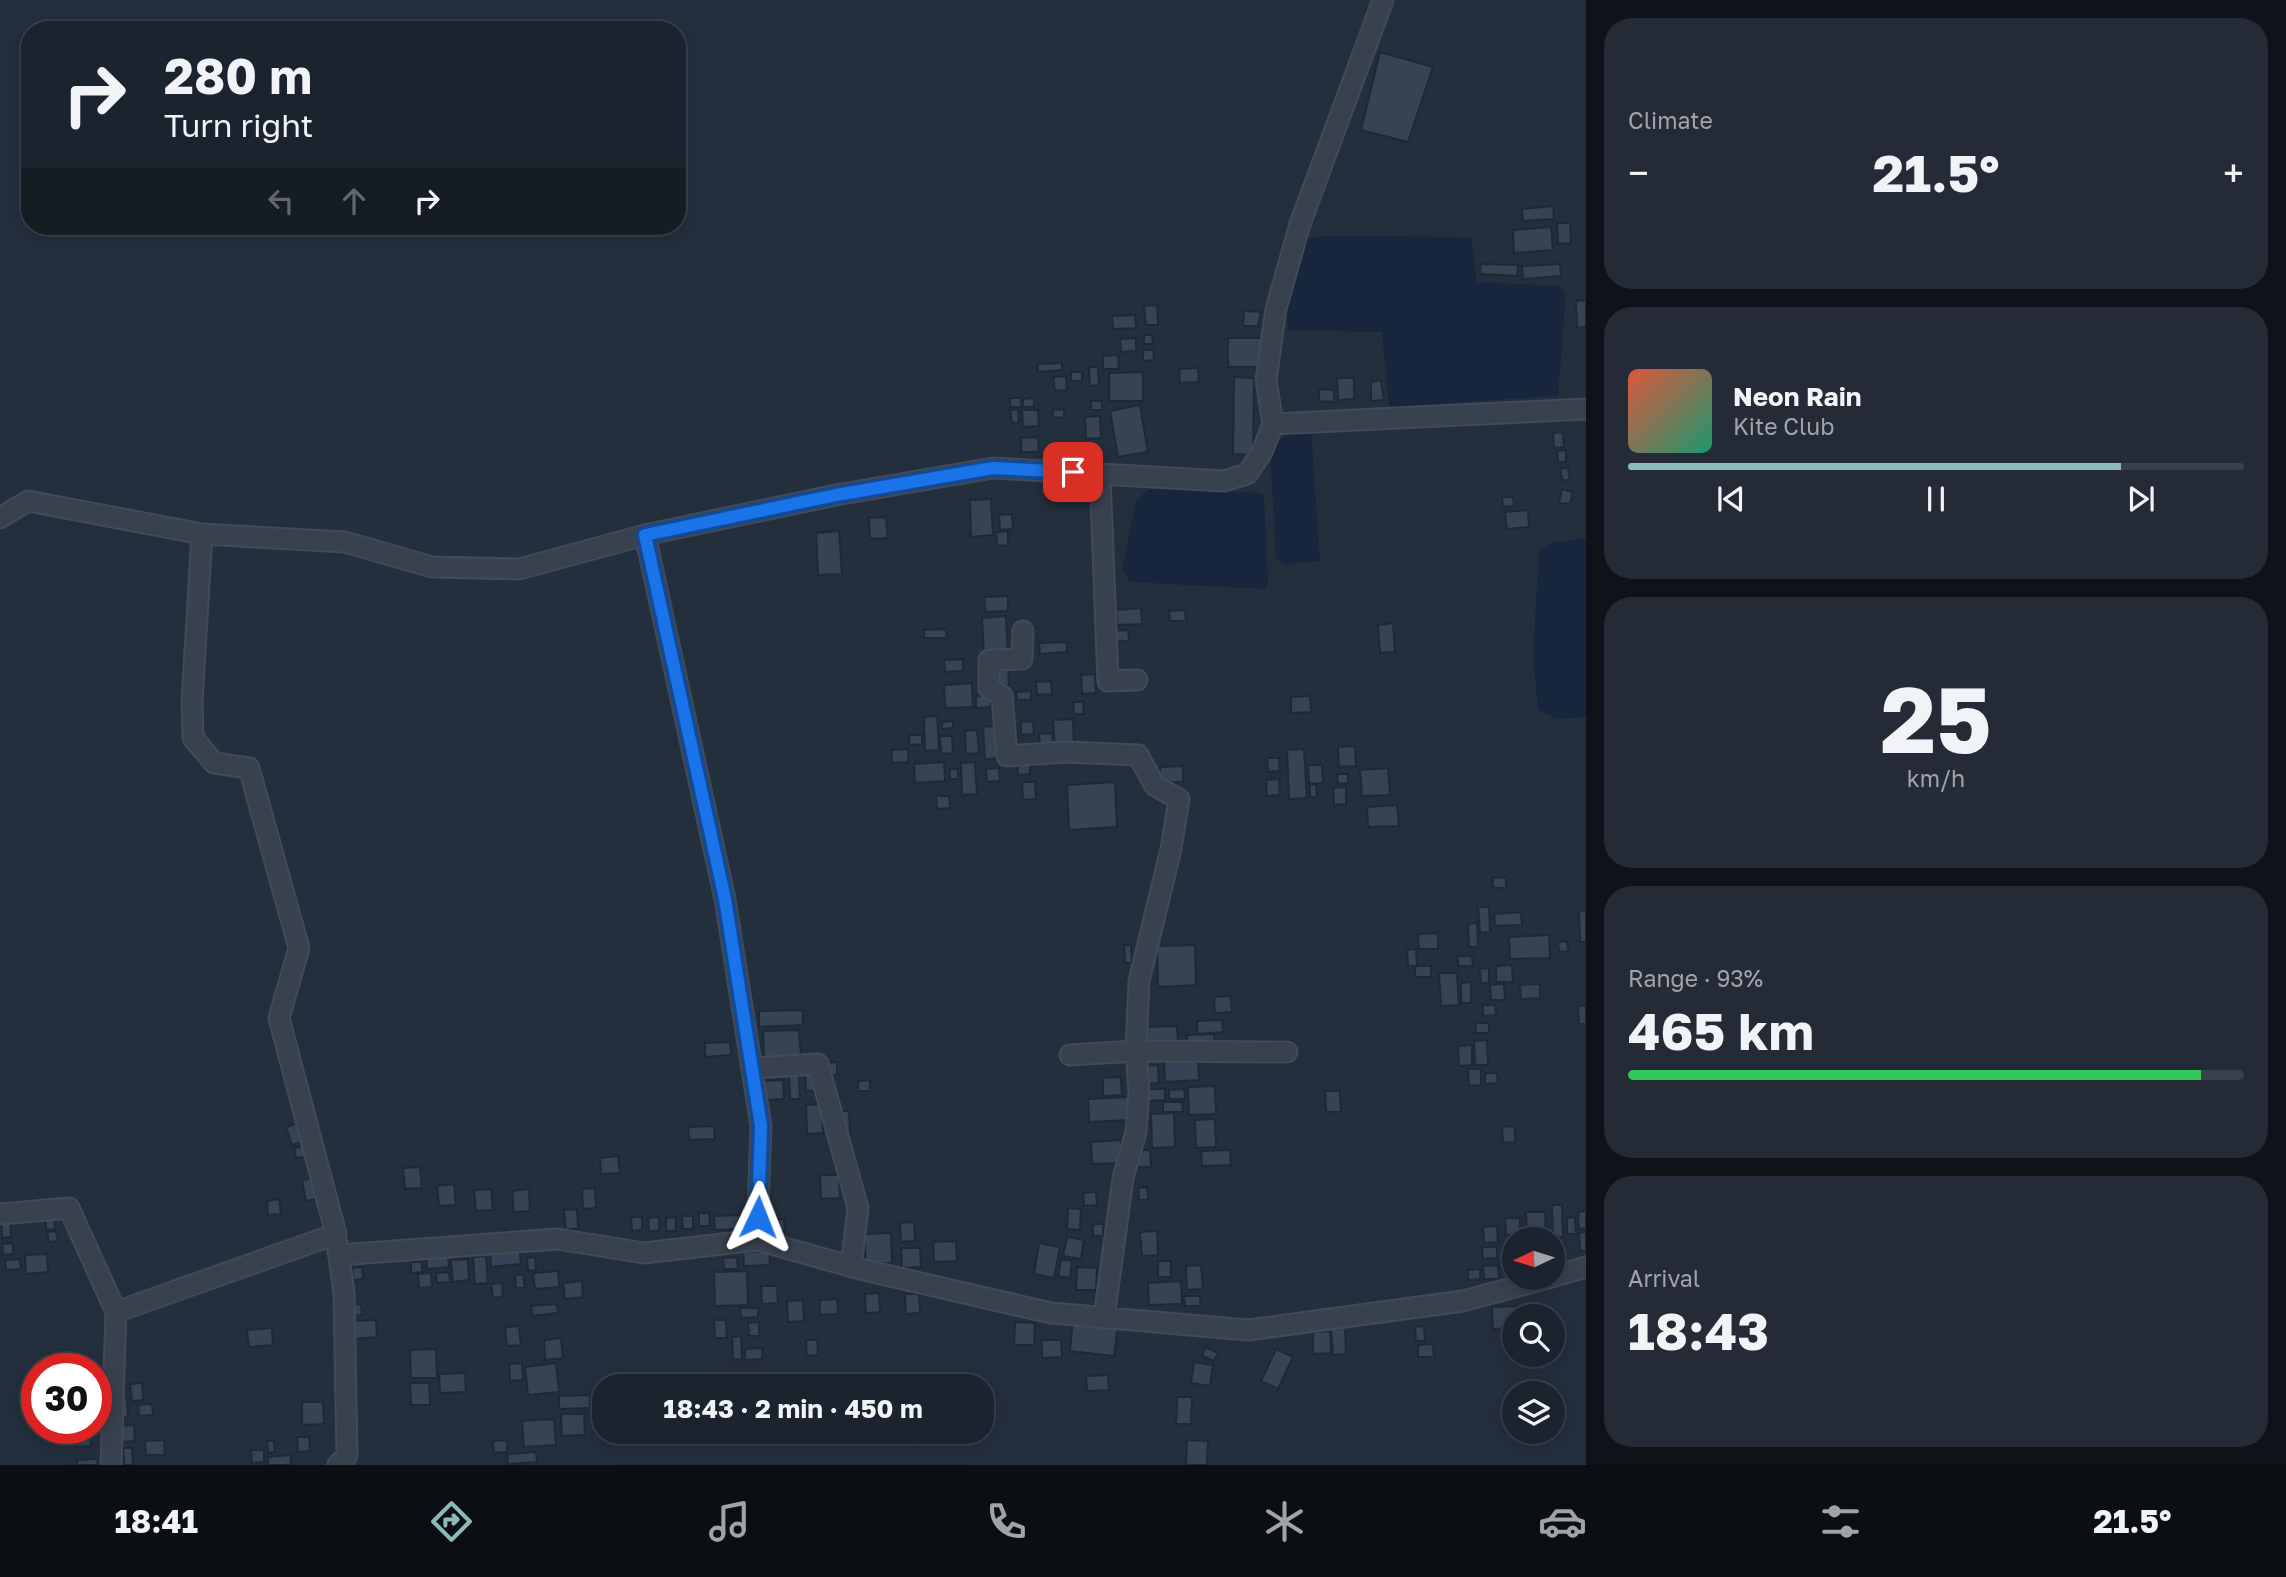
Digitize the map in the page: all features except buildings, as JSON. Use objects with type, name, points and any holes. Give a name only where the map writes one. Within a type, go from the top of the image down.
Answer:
[{"type":"street","points":[[0,518],[28,501],[202,534],[345,542],[432,567],[519,569],[645,535],[836,495],[993,468],[1224,481],[1247,474],[1262,452],[1273,424],[1266,380],[1276,309],[1300,224],[1382,0]]},
{"type":"street","points":[[1273,424],[1586,409]]},
{"type":"street","points":[[1100,474],[1108,681],[1137,680]]},
{"type":"street","points":[[202,534],[192,702],[193,738],[214,763],[250,768],[299,948],[279,1018],[336,1234],[339,1255],[344,1293],[347,1456],[338,1465]]},
{"type":"street","points":[[645,535],[725,899],[752,1068],[761,1126],[757,1240]]},
{"type":"street","points":[[1023,631],[1022,659],[989,660],[989,688],[1002,696],[1007,756],[1065,752],[1138,755],[1155,786],[1179,799],[1171,849],[1139,981],[1136,1051],[1139,1092],[1136,1132],[1123,1178],[1104,1318]]},
{"type":"street","points":[[1070,1055],[1136,1051],[1287,1052]]},
{"type":"street","points":[[752,1068],[818,1064],[858,1208],[851,1267]]},
{"type":"street","points":[[0,1214],[69,1208],[116,1312],[111,1465]]},
{"type":"street","points":[[116,1312],[336,1234]]},
{"type":"street","points":[[339,1255],[557,1239],[645,1253],[757,1240],[851,1267],[1051,1313],[1248,1330],[1463,1301],[1503,1290]]},
{"type":"street","points":[[1565,1273],[1586,1267]]},
{"type":"water","points":[[1320,236],[1471,237],[1477,282],[1559,286],[1564,291],[1565,304],[1558,396],[1389,407],[1382,332],[1288,330],[1286,295],[1305,239]]},
{"type":"water","points":[[1311,431],[1320,561],[1284,564],[1276,558],[1270,447],[1289,433]]},
{"type":"water","points":[[1148,489],[1261,493],[1264,496],[1268,584],[1265,589],[1130,582],[1122,570],[1136,501]]},
{"type":"water","points":[[1586,538],[1586,717],[1557,719],[1538,710],[1533,656],[1539,552],[1550,543]]},
{"type":"route","points":[[758,1217],[761,1126],[725,899],[645,535],[836,495],[993,468],[1073,472]]}]
